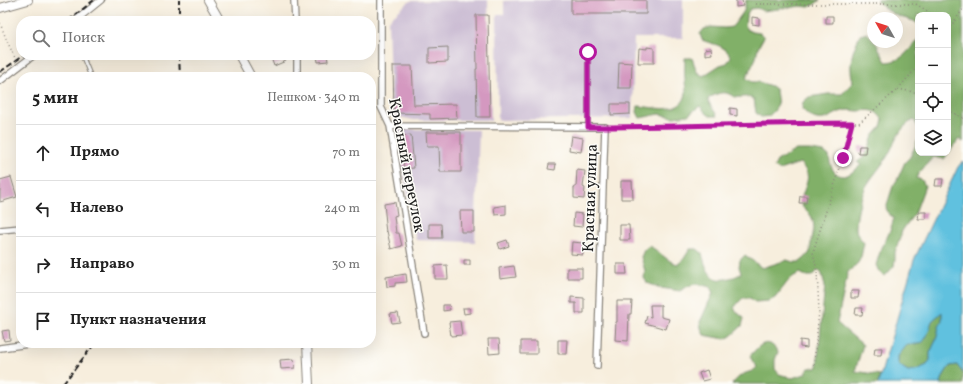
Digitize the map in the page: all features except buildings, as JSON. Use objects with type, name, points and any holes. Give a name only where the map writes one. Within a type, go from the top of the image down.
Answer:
[{"type":"street","points":[[0,8],[28,0]]},
{"type":"street","points":[[81,16],[101,0]]},
{"type":"street","points":[[208,0],[217,16]]},
{"type":"street","points":[[294,0],[295,16]]},
{"type":"street","name":"Красный переулок","points":[[381,0],[381,107],[390,126],[424,333]]},
{"type":"street","points":[[0,81],[27,60]]},
{"type":"street","points":[[242,60],[248,72]]},
{"type":"street","points":[[296,60],[297,72]]},
{"type":"street","name":"Красная улица","points":[[390,126],[605,127],[598,366]]},
{"type":"street","points":[[0,230],[16,228]]},
{"type":"street","points":[[0,348],[16,346]]},
{"type":"street","points":[[307,348],[309,384]]},
{"type":"lane","points":[[588,52],[588,127]]},
{"type":"lane","points":[[84,60],[88,72]]},
{"type":"path","points":[[756,4],[916,4],[929,12]]},
{"type":"path","points":[[951,26],[963,9]]},
{"type":"path","points":[[0,23],[16,60]]},
{"type":"path","points":[[16,60],[19,66]]},
{"type":"path","points":[[605,127],[859,123],[898,89],[915,69]]},
{"type":"path","points":[[898,89],[915,93]]},
{"type":"path","points":[[951,112],[963,118]]},
{"type":"path","points":[[814,365],[819,311],[817,271],[813,252],[843,158],[852,123]]},
{"type":"shaded area","points":[[488,0],[491,120],[414,120],[391,115],[388,20],[410,1]]},
{"type":"shaded area","points":[[683,0],[683,38],[634,38],[632,118],[498,120],[497,14],[504,14],[504,1]]},
{"type":"shaded area","points":[[395,129],[479,130],[475,242],[416,240]]},
{"type":"green space","points":[[746,0],[820,0],[809,7],[801,6],[763,11],[757,8],[750,9],[746,16],[746,29],[752,32],[760,33],[764,37],[746,78],[752,82],[759,82],[771,86],[776,90],[778,105],[774,111],[769,116],[761,117],[756,113],[754,99],[734,97],[730,94],[721,93],[708,99],[717,116],[710,116],[700,106],[688,115],[674,117],[660,114],[640,118],[637,112],[638,106],[666,108],[679,105],[684,100],[686,93],[685,58],[692,58],[697,72],[703,76],[720,65],[727,63],[731,57],[728,53],[722,47],[702,40],[700,34],[704,29],[711,27],[732,27],[744,11]]},
{"type":"green space","points":[[876,0],[963,0],[963,142],[959,139],[951,150],[951,12],[915,12],[915,22],[903,18],[903,12],[891,12]]},
{"type":"green space","points":[[867,33],[867,48],[879,48],[886,62],[897,60],[905,55],[915,43],[915,122],[914,120],[909,123],[901,131],[887,157],[869,181],[865,189],[856,223],[857,233],[864,243],[858,263],[848,272],[837,323],[863,345],[855,371],[880,375],[878,384],[732,384],[738,378],[757,367],[750,356],[757,348],[767,343],[771,344],[778,352],[775,360],[775,369],[779,374],[792,378],[805,374],[809,368],[817,368],[825,285],[821,271],[817,271],[813,276],[806,276],[800,273],[794,276],[775,298],[769,301],[755,302],[750,298],[743,298],[734,308],[744,318],[742,326],[731,336],[725,339],[704,335],[701,328],[700,322],[713,293],[710,287],[695,284],[680,291],[661,288],[647,283],[644,278],[645,271],[641,257],[644,250],[649,246],[670,261],[678,264],[683,260],[690,249],[697,249],[702,253],[706,267],[711,275],[720,279],[737,276],[741,273],[739,267],[740,260],[745,255],[762,268],[787,260],[800,262],[805,258],[810,252],[814,231],[811,216],[801,203],[801,198],[808,178],[806,171],[800,163],[779,170],[774,167],[777,161],[796,150],[824,152],[829,156],[830,163],[835,172],[840,176],[853,172],[861,165],[857,162],[863,158],[868,150],[873,136],[881,127],[883,120],[878,114],[873,111],[847,110],[828,118],[817,119],[807,114],[802,109],[803,102],[809,97],[828,94],[842,94],[853,82],[851,63],[853,52],[860,35]]},
{"type":"green space","points":[[915,146],[915,156],[946,156],[944,159],[933,157],[916,178],[922,180],[925,186],[915,213],[902,231],[895,252],[894,266],[885,276],[879,272],[876,265],[894,218],[889,214],[886,208],[893,186],[905,162]]},
{"type":"green space","points":[[942,312],[942,321],[930,353],[930,360],[927,365],[916,370],[908,371],[903,368],[898,363],[898,356],[907,344],[917,344],[927,336],[932,321]]},
{"type":"green space","points":[[957,365],[963,373],[963,384],[941,384],[944,374],[950,366]]},
{"type":"water","points":[[963,161],[963,373],[957,365],[950,366],[944,374],[941,384],[878,384],[914,260],[958,167]],"holes":[[[942,312],[942,321],[930,353],[930,360],[927,365],[916,370],[908,371],[903,368],[898,363],[898,356],[907,345],[923,342],[927,336],[932,321]]]},
{"type":"railway","points":[[74,16],[94,0]]},
{"type":"railway","points":[[179,0],[179,16]]},
{"type":"railway","points":[[0,72],[17,60]]},
{"type":"railway","points":[[179,60],[180,72]]},
{"type":"railway","points":[[63,384],[91,348]]},
{"type":"route","points":[[588,52],[588,127],[852,123],[843,158]]}]
